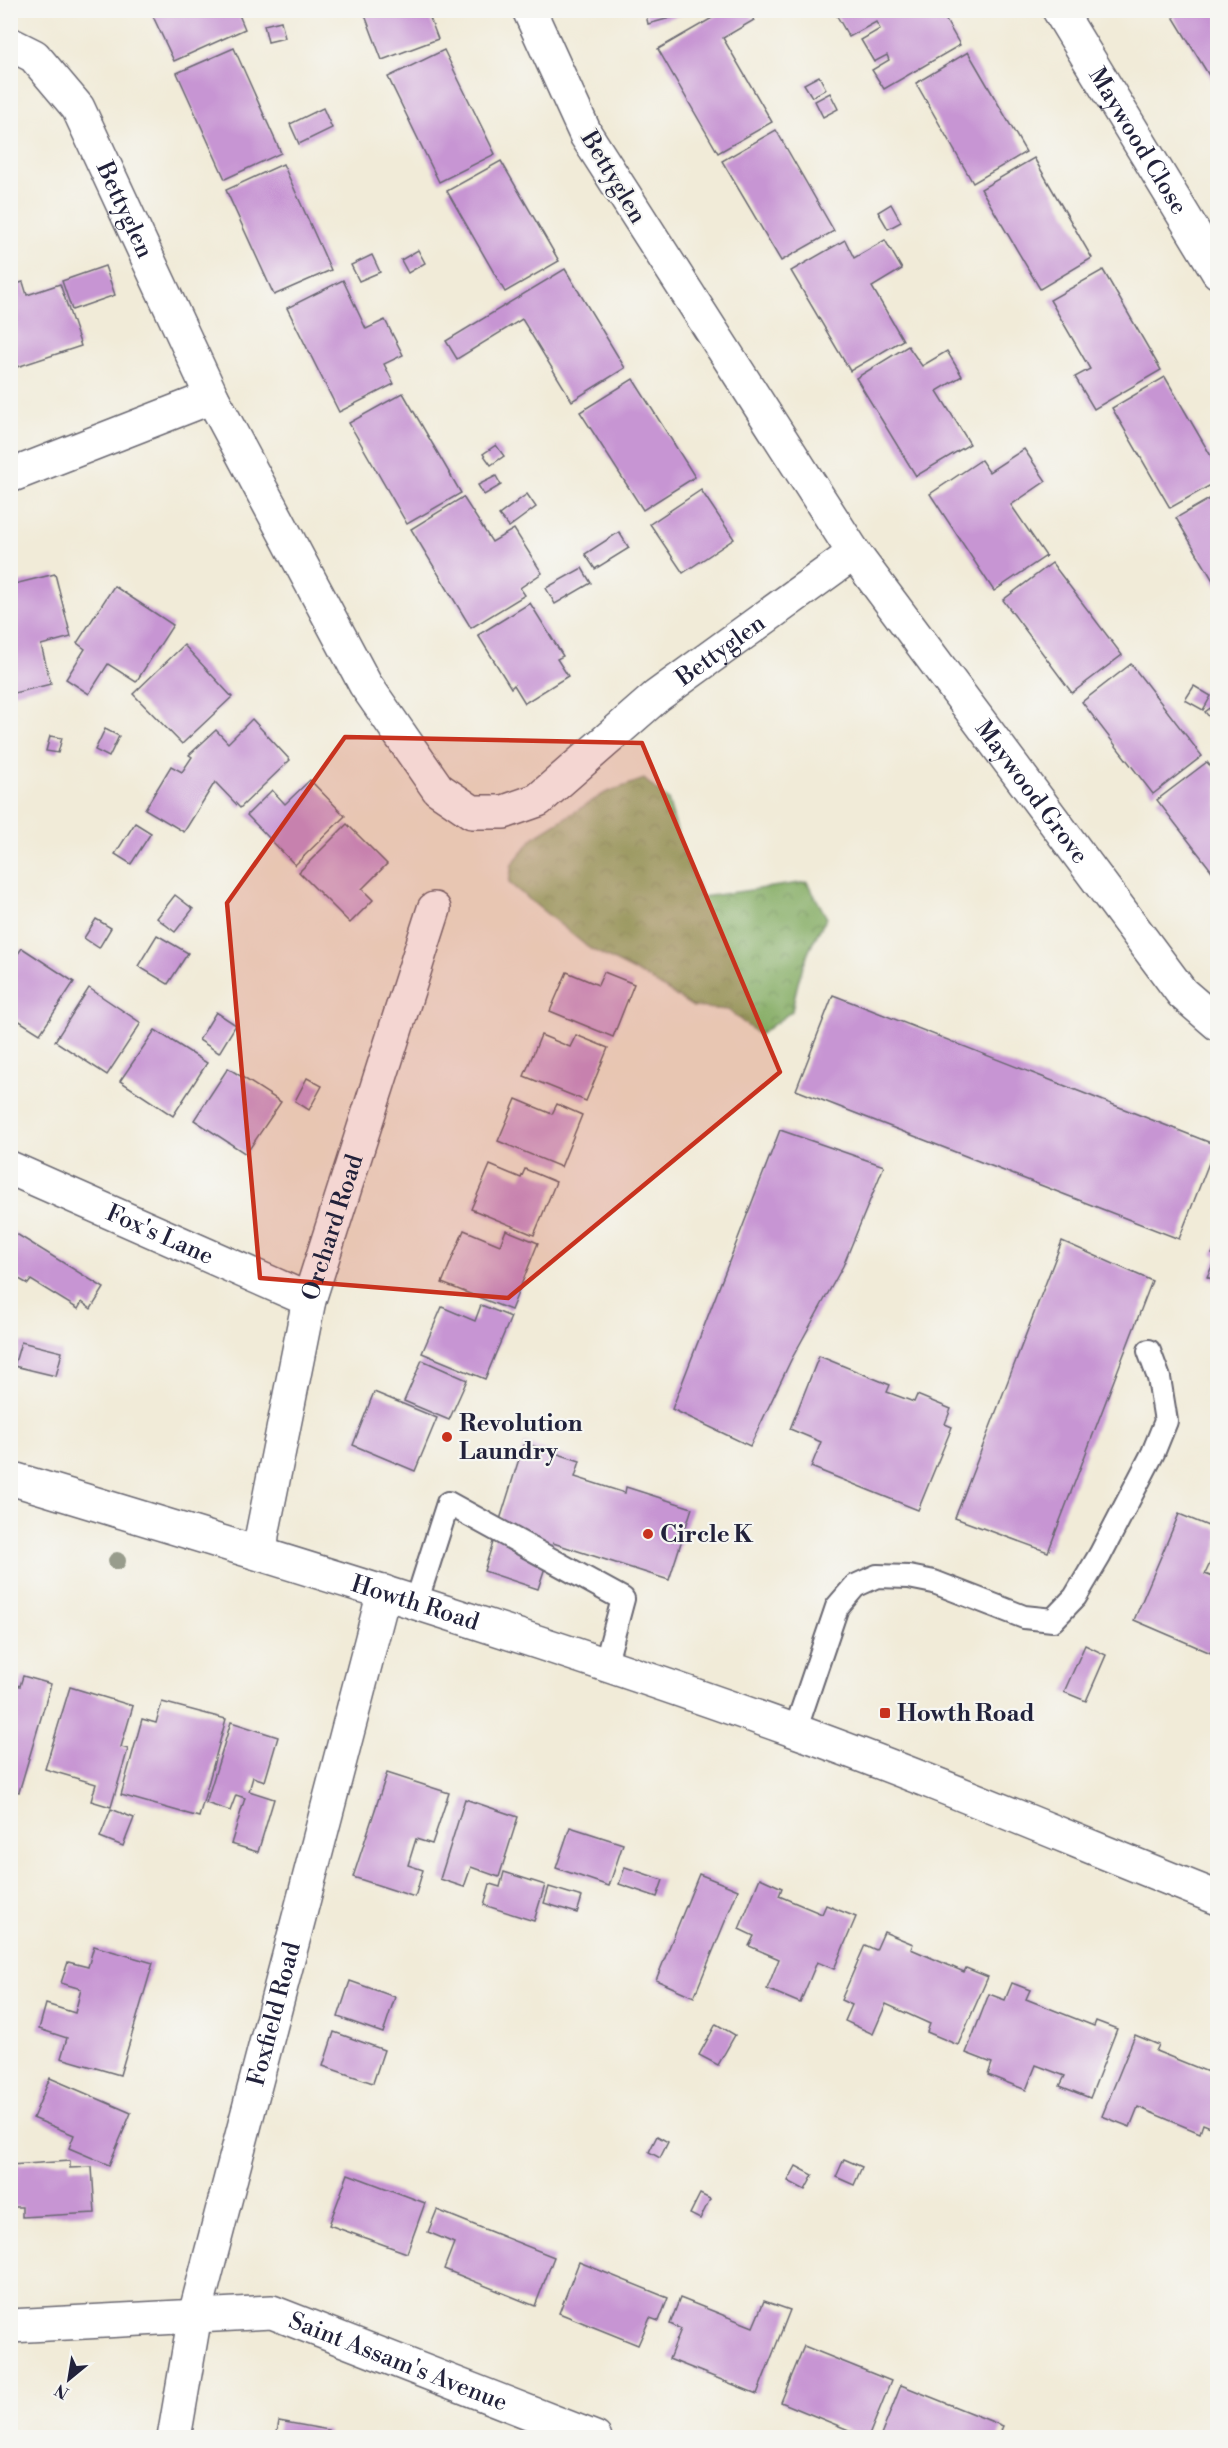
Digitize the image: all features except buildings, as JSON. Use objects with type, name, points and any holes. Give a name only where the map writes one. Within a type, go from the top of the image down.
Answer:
[{"type":"street","name":"Bettyglen","points":[[10,44],[34,56],[78,108],[212,397],[365,684],[438,789],[472,812],[504,812],[538,800],[657,696],[854,553],[586,135],[530,10]]},
{"type":"street","name":"Maywood Close","points":[[1059,10],[1218,272]]},
{"type":"street","points":[[10,476],[212,397]]},
{"type":"street","name":"Maywood Grove","points":[[854,553],[1182,993],[1218,1024]]},
{"type":"street","name":"Orchard Road","points":[[261,1554],[262,1535],[309,1300],[434,909]]},
{"type":"street","name":"Fox's Lane","points":[[10,1168],[309,1300]]},
{"type":"street","name":"Howth Road","points":[[10,1478],[384,1592],[795,1731],[1218,1898]]},
{"type":"street","name":"Foxfield Road","points":[[174,2438],[195,2315],[384,1592]]},
{"type":"street","name":"Saint Assam's Avenue","points":[[10,2326],[272,2312],[595,2438]]},
{"type":"lane","points":[[795,1731],[837,1607],[855,1586],[877,1576],[909,1577],[948,1586],[1024,1617],[1053,1620],[1075,1598],[1153,1453],[1166,1420],[1159,1378],[1149,1351]]},
{"type":"lane","points":[[416,1603],[448,1503],[623,1599],[605,1666]]},
{"type":"highlighted area","points":[[345,737],[642,743],[780,1072],[508,1298],[260,1278],[227,903]]},
{"type":"green space","points":[[644,779],[668,800],[684,855],[702,897],[807,882],[827,918],[804,963],[792,1011],[759,1035],[728,1010],[693,1007],[648,978],[589,948],[509,883],[512,864],[534,837],[605,793]]},
{"type":"place","name":"Revolution Laundry","points":[[447,1437]]},
{"type":"place","name":"Circle K","points":[[648,1534]]},
{"type":"place","name":"Howth Road","points":[[885,1713]]}]
